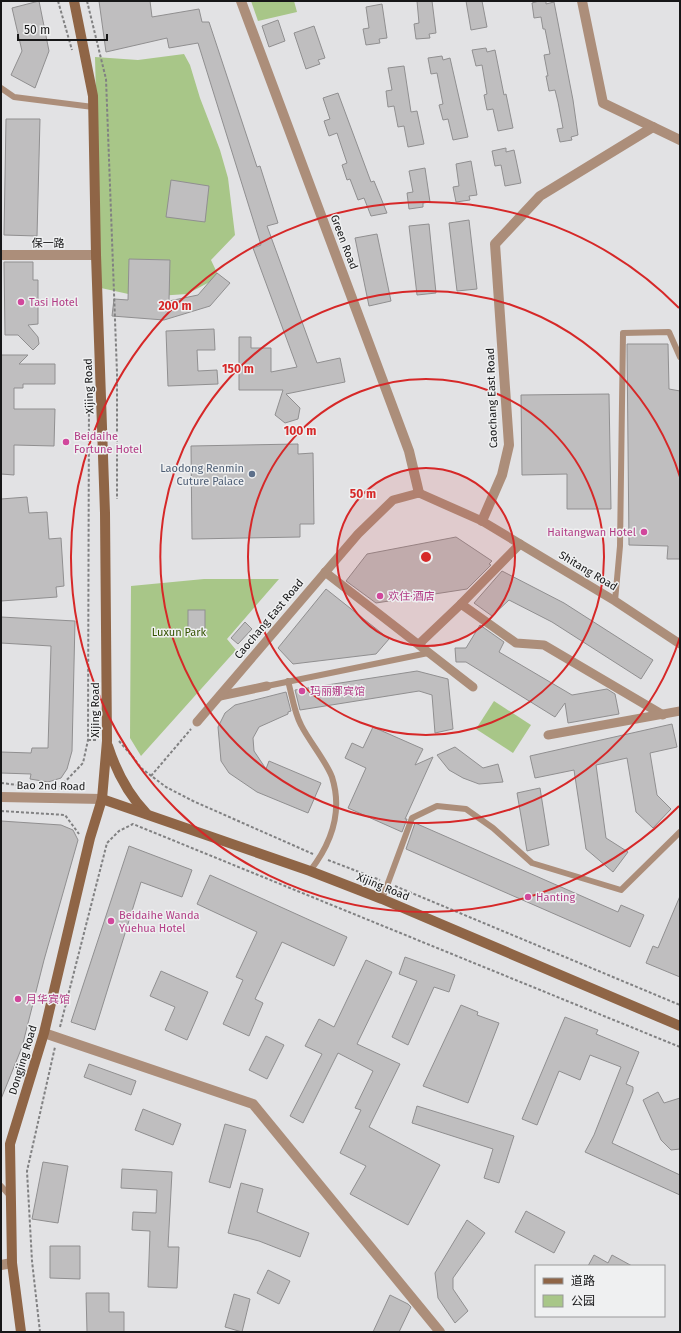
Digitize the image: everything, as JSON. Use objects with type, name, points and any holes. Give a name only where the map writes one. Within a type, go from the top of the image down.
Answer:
[{"type":"main road","name":"Xijing Road","points":[[74,1],[93,96],[96,255],[105,512],[102,799],[310,871],[382,899],[680,1026]]},
{"type":"main road","points":[[103,741],[128,790],[148,815]]},
{"type":"main road","name":"Dongjing Road","points":[[21,1332],[12,1263],[10,1144],[44,1033],[90,838],[102,799]]},
{"type":"street","name":"Green Road","points":[[241,1],[409,450],[419,493]]},
{"type":"street","points":[[582,1],[603,103],[680,140]]},
{"type":"street","name":"Caochang East Road","points":[[482,521],[502,475],[509,445],[495,244],[540,196],[654,127]]},
{"type":"street","name":"保一路","points":[[1,255],[96,255]]},
{"type":"street","points":[[419,493],[482,521]]},
{"type":"street","name":"Caochang East Road","points":[[197,722],[358,534],[394,500],[419,493]]},
{"type":"street","name":"Shitang Road","points":[[482,521],[615,600],[680,644]]},
{"type":"street","points":[[419,644],[462,604],[520,544]]},
{"type":"street","points":[[325,572],[419,644],[428,653],[472,687]]},
{"type":"street","points":[[462,604],[516,643],[544,645],[663,715]]},
{"type":"street","points":[[220,696],[266,686]]},
{"type":"street","points":[[548,735],[680,711]]},
{"type":"street","name":"Bao 2nd Road","points":[[1,798],[102,799]]},
{"type":"street","points":[[44,1033],[253,1104],[440,1332]]},
{"type":"street","points":[[1,1265],[12,1263]]},
{"type":"lane","points":[[1,88],[14,97],[93,107]]},
{"type":"lane","points":[[615,600],[620,546],[623,333],[669,332],[680,357]]},
{"type":"lane","points":[[266,686],[428,653]]},
{"type":"lane","points":[[288,681],[300,724],[332,777],[336,803],[332,834],[321,857],[310,871]]},
{"type":"lane","points":[[382,899],[412,818],[437,806],[466,809],[493,828],[532,863],[620,890],[680,832]]},
{"type":"lane","points":[[1,1186],[11,1197]]},
{"type":"path","points":[[58,1],[72,51]]},
{"type":"path","points":[[87,1],[106,79],[117,372],[117,500]]},
{"type":"path","points":[[59,788],[83,764],[88,740],[89,391]]},
{"type":"path","points":[[151,776],[197,722]]},
{"type":"path","points":[[117,735],[118,741],[134,757],[141,768],[151,776],[193,802],[321,857],[388,883],[680,1005]]},
{"type":"path","points":[[88,740],[103,741]]},
{"type":"path","points":[[1,784],[30,786]]},
{"type":"path","points":[[1,811],[65,815],[79,834]]},
{"type":"path","points":[[40,1332],[32,1261],[27,1171],[57,1037],[107,843],[119,831],[134,824],[680,1047]]},
{"type":"green space","points":[[251,1],[294,1],[297,12],[258,21]]},
{"type":"green space","points":[[184,54],[190,65],[200,98],[220,150],[228,178],[235,235],[211,260],[219,277],[187,294],[142,297],[101,288],[95,57],[138,60]]},
{"type":"green space","name":"Luxun Park","points":[[204,579],[279,579],[227,639],[236,650],[141,756],[130,738],[131,586]]},
{"type":"green space","points":[[494,701],[531,725],[513,753],[476,729]]},
{"type":"building","points":[[39,1],[49,51],[35,88],[11,75],[22,51],[12,8]]},
{"type":"building","points":[[99,1],[150,1],[152,17],[199,9],[202,22],[209,22],[257,167],[260,166],[278,223],[267,226],[317,363],[340,358],[345,382],[286,394],[300,408],[298,419],[285,423],[275,415],[283,390],[239,390],[239,337],[251,337],[251,348],[271,348],[271,372],[297,367],[253,248],[261,245],[198,43],[169,48],[167,38],[106,52]]},
{"type":"building","points":[[417,1],[432,1],[436,33],[429,34],[430,38],[416,39],[414,24],[419,23]]},
{"type":"building","points":[[466,1],[482,1],[487,27],[471,30]]},
{"type":"building","points":[[546,1],[546,4],[554,2],[573,100],[578,135],[571,137],[572,140],[560,142],[557,129],[563,128],[558,102],[555,90],[549,91],[546,76],[548,76],[544,55],[550,54],[545,29],[543,29],[541,17],[534,18],[532,3]]},
{"type":"building","points":[[382,4],[387,38],[379,39],[380,43],[366,45],[363,29],[369,28],[366,7]]},
{"type":"building","points":[[278,20],[285,41],[269,47],[262,26]]},
{"type":"building","points":[[314,26],[325,58],[318,60],[320,64],[306,69],[294,33]]},
{"type":"building","points":[[486,48],[487,52],[495,50],[504,95],[506,94],[513,128],[498,131],[493,109],[487,110],[484,95],[487,94],[482,65],[476,66],[472,50]]},
{"type":"building","points":[[442,56],[443,60],[450,58],[468,137],[453,140],[448,119],[443,120],[439,105],[443,104],[437,73],[431,74],[428,58]]},
{"type":"building","points":[[404,66],[411,112],[417,111],[424,144],[408,147],[404,126],[398,127],[394,106],[388,107],[386,91],[392,90],[388,68]]},
{"type":"building","points":[[338,93],[371,182],[374,181],[387,213],[371,216],[364,198],[358,200],[350,179],[347,180],[342,165],[347,163],[337,133],[329,136],[324,121],[330,119],[323,98]]},
{"type":"building","points":[[6,119],[40,119],[37,236],[4,235]]},
{"type":"building","points":[[506,148],[506,152],[514,150],[521,183],[505,186],[501,165],[495,166],[492,151]]},
{"type":"building","points":[[471,161],[477,195],[469,196],[470,200],[456,202],[453,187],[459,186],[456,164]]},
{"type":"building","points":[[425,168],[430,202],[423,203],[423,207],[409,209],[407,193],[413,192],[409,171]]},
{"type":"building","points":[[171,180],[209,186],[205,222],[166,217]]},
{"type":"building","points":[[469,220],[477,289],[457,291],[449,223]]},
{"type":"building","points":[[429,224],[436,293],[417,295],[409,226]]},
{"type":"building","points":[[377,234],[391,301],[369,306],[355,238]]},
{"type":"building","points":[[129,259],[170,260],[169,301],[198,295],[217,273],[230,283],[210,306],[164,320],[112,316],[114,299],[128,300]]},
{"type":"building","name":"Tasi Hotel","points":[[4,262],[33,262],[33,280],[38,280],[38,324],[28,325],[38,337],[39,344],[33,350],[18,335],[5,335]]},
{"type":"building","points":[[214,329],[215,350],[197,350],[198,371],[217,370],[218,384],[168,386],[166,331]]},
{"type":"building","points":[[627,344],[668,344],[669,389],[680,391],[680,559],[667,559],[668,546],[629,545]]},
{"type":"building","points":[[1,355],[28,355],[19,364],[55,364],[55,384],[23,384],[23,388],[14,388],[14,409],[55,409],[54,446],[14,445],[14,475],[1,474]]},
{"type":"building","points":[[609,394],[611,509],[567,509],[567,474],[522,475],[521,395]]},
{"type":"building","name":"Laodong Renmin Cuture Palace","points":[[298,444],[298,454],[313,453],[314,524],[300,524],[300,537],[192,539],[191,446]]},
{"type":"building","points":[[27,497],[29,513],[47,512],[49,539],[61,538],[64,586],[56,587],[57,597],[1,601],[1,499]]},
{"type":"building","points":[[456,537],[492,561],[489,564],[491,565],[467,589],[376,603],[346,581],[367,554]]},
{"type":"building","points":[[502,571],[564,603],[653,660],[641,679],[552,622],[509,600],[492,616],[474,603]]},
{"type":"building","points":[[326,589],[389,639],[376,654],[293,664],[278,648]]},
{"type":"building","points":[[188,610],[205,610],[205,632],[188,632]]},
{"type":"building","points":[[1,617],[75,621],[72,751],[67,769],[61,778],[48,782],[30,779],[31,774],[1,773],[1,752],[31,753],[32,748],[48,748],[51,646],[1,643]]},
{"type":"building","points":[[245,622],[252,629],[238,644],[231,638]]},
{"type":"building","points":[[480,625],[504,642],[499,652],[572,695],[607,689],[615,694],[619,714],[568,723],[565,703],[555,717],[466,662],[456,662],[455,648],[466,648]]},
{"type":"building","points":[[417,671],[448,679],[453,729],[435,733],[432,695],[419,691],[300,710],[295,690]]},
{"type":"building","points":[[286,692],[291,711],[288,712],[288,714],[259,727],[253,738],[254,751],[266,769],[269,761],[321,783],[308,813],[257,792],[229,773],[221,761],[218,727],[225,713],[235,705]]},
{"type":"building","points":[[672,724],[677,747],[650,753],[657,795],[671,809],[653,828],[636,812],[627,758],[596,765],[606,838],[628,852],[613,872],[586,849],[574,770],[535,778],[530,756]]},
{"type":"building","points":[[373,727],[423,749],[415,765],[433,757],[405,819],[407,819],[402,832],[348,808],[366,768],[345,758],[352,743],[363,748]]},
{"type":"building","points":[[455,747],[483,768],[498,764],[503,782],[479,784],[463,778],[449,770],[437,755]]},
{"type":"building","points":[[540,788],[549,845],[527,851],[517,793]]},
{"type":"building","name":"月华宾馆","points":[[1,821],[61,825],[73,830],[78,840],[44,960],[22,1047],[1,1099]]},
{"type":"building","points":[[415,823],[618,912],[621,905],[644,915],[630,947],[406,849]]},
{"type":"building","points":[[129,846],[192,870],[182,897],[141,882],[95,1030],[71,1022]]},
{"type":"building","points":[[210,875],[347,937],[334,966],[282,942],[255,999],[263,1003],[249,1036],[223,1024],[243,980],[236,977],[257,932],[197,904]]},
{"type":"building","points":[[680,896],[680,977],[646,963],[653,946],[658,948]]},
{"type":"building","points":[[405,957],[455,975],[449,992],[434,987],[408,1045],[392,1037],[417,981],[399,974]]},
{"type":"building","points":[[366,960],[392,972],[357,1044],[400,1064],[369,1127],[440,1165],[408,1225],[350,1194],[366,1166],[340,1153],[361,1110],[355,1108],[373,1071],[338,1053],[303,1123],[290,1116],[322,1054],[305,1046],[319,1019],[334,1027]]},
{"type":"building","points":[[161,971],[208,992],[187,1040],[165,1030],[175,1007],[150,996]]},
{"type":"building","points":[[461,1005],[478,1012],[477,1015],[499,1023],[468,1103],[423,1086]]},
{"type":"building","points":[[565,1017],[598,1030],[596,1034],[639,1052],[626,1084],[633,1087],[633,1091],[612,1143],[680,1175],[680,1195],[585,1152],[594,1135],[621,1067],[590,1055],[580,1080],[559,1071],[537,1125],[522,1119]]},
{"type":"building","points":[[266,1036],[284,1045],[267,1079],[249,1070]]},
{"type":"building","points":[[89,1064],[136,1081],[131,1095],[84,1077]]},
{"type":"building","points":[[658,1092],[664,1103],[680,1098],[680,1149],[671,1150],[661,1140],[643,1100]]},
{"type":"building","points":[[417,1106],[514,1136],[499,1183],[484,1178],[493,1149],[412,1123]]},
{"type":"building","points":[[143,1109],[181,1124],[173,1145],[135,1130]]},
{"type":"building","points":[[225,1124],[246,1130],[230,1188],[209,1182]]},
{"type":"building","points":[[43,1162],[68,1166],[58,1223],[32,1219]]},
{"type":"building","points":[[122,1169],[172,1172],[168,1247],[179,1247],[177,1288],[148,1287],[150,1231],[132,1230],[133,1212],[156,1213],[157,1190],[121,1188]]},
{"type":"building","points":[[241,1183],[263,1189],[257,1212],[309,1233],[300,1257],[259,1241],[228,1233]]},
{"type":"building","points":[[526,1211],[565,1232],[554,1253],[515,1232]]},
{"type":"building","points":[[467,1220],[485,1233],[453,1278],[453,1289],[468,1311],[455,1323],[438,1298],[435,1273]]},
{"type":"building","points":[[50,1246],[80,1246],[80,1279],[50,1278]]},
{"type":"building","points":[[594,1255],[608,1263],[612,1255],[630,1265],[589,1265]]},
{"type":"building","points":[[268,1270],[290,1281],[279,1304],[257,1293]]},
{"type":"building","points":[[86,1293],[109,1293],[109,1312],[124,1312],[124,1332],[87,1332]]},
{"type":"building","points":[[234,1294],[250,1299],[242,1332],[225,1327]]},
{"type":"building","points":[[390,1295],[411,1307],[399,1332],[373,1332]]},
{"type":"place","name":"Tasi Hotel","points":[[21,302]]},
{"type":"place","name":"Beidaihe Fortune Hotel","points":[[66,442]]},
{"type":"place","name":"Laodong Renmin Cuture Palace","points":[[252,474]]},
{"type":"place","name":"Haitangwan Hotel","points":[[644,532]]},
{"type":"place","name":"欢住·酒店","points":[[380,596]]},
{"type":"place","name":"玛丽娜宾馆","points":[[302,691]]},
{"type":"place","name":"Hanting","points":[[528,897]]},
{"type":"place","name":"Beidaihe Wanda Yuehua Hotel","points":[[111,921]]},
{"type":"place","name":"月华宾馆","points":[[18,999]]}]
